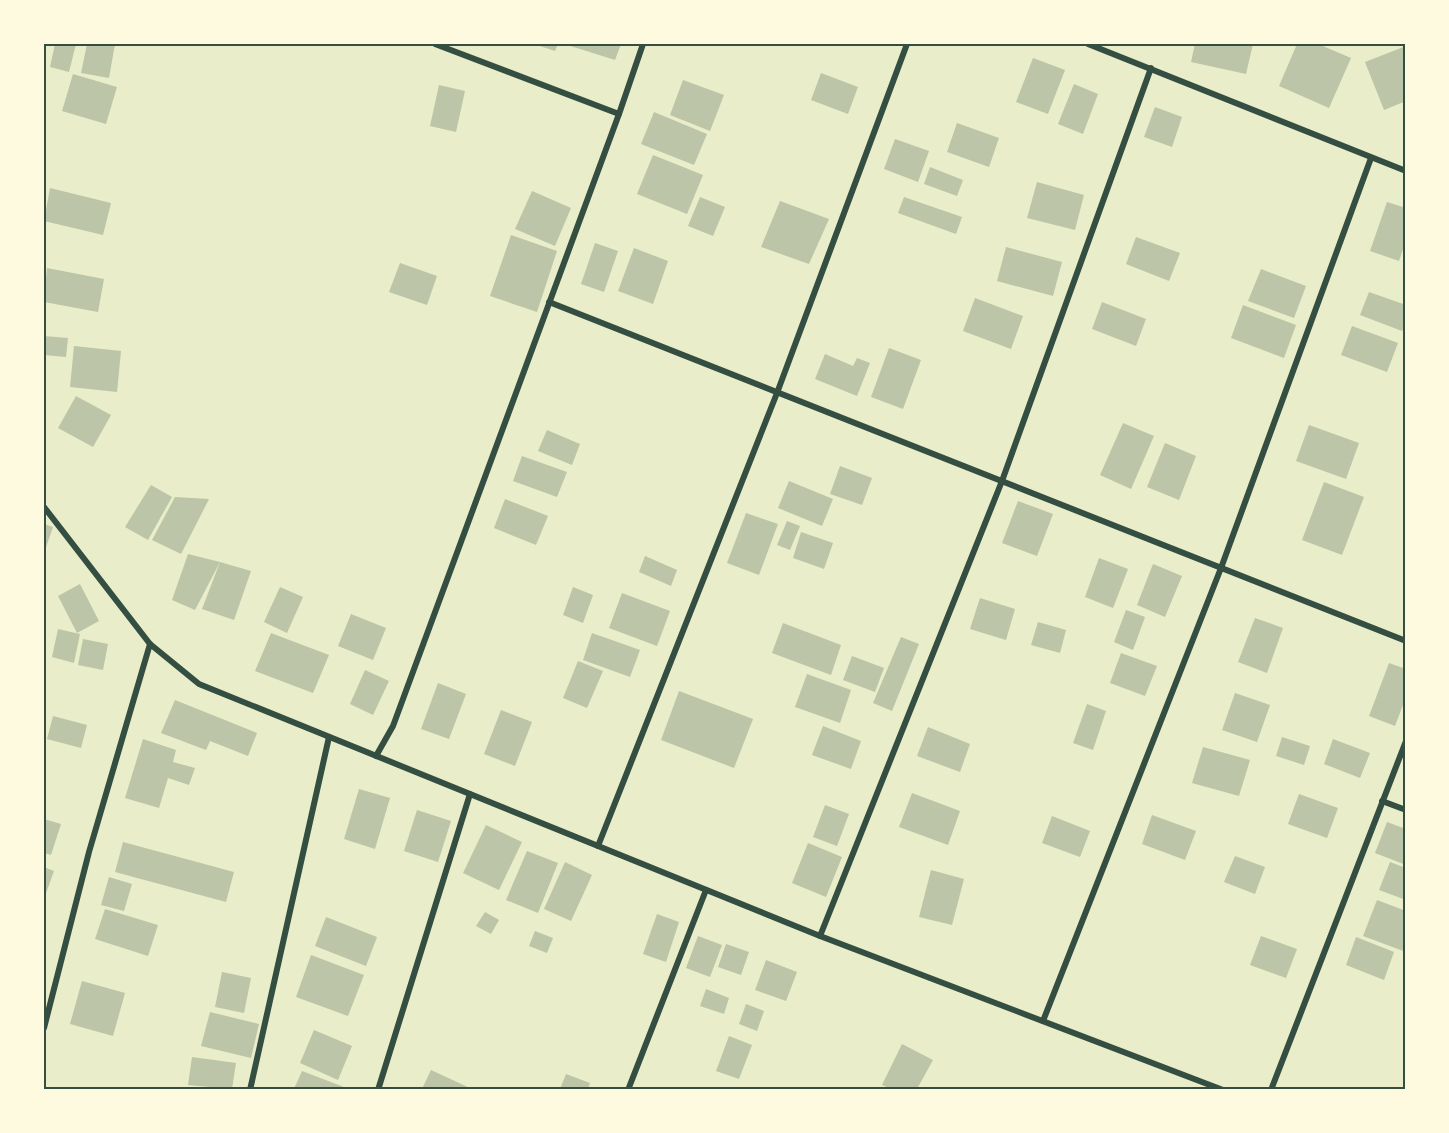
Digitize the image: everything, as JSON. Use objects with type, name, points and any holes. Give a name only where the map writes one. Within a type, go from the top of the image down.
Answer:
[{"type":"street","points":[[435,44],[619,114]]},
{"type":"street","points":[[376,756],[393,726],[643,44]]},
{"type":"street","points":[[598,846],[777,393],[907,44]]},
{"type":"street","points":[[1088,44],[1406,171]]},
{"type":"street","points":[[820,936],[1002,481],[1151,68]]},
{"type":"street","points":[[1043,1021],[1221,568],[1371,158]]},
{"type":"street","points":[[549,302],[1406,642]]},
{"type":"street","points":[[44,507],[150,644],[200,684],[820,936],[1223,1089]]},
{"type":"street","points":[[44,1028],[89,852],[150,644]]},
{"type":"street","points":[[250,1089],[329,737]]},
{"type":"street","points":[[1271,1089],[1406,741]]},
{"type":"street","points":[[378,1089],[470,794]]},
{"type":"street","points":[[1382,801],[1406,810]]},
{"type":"street","points":[[628,1089],[706,890]]},
{"type":"building","points":[[55,44],[76,44],[69,72],[50,67]]},
{"type":"building","points":[[87,44],[115,44],[109,78],[81,73]]},
{"type":"building","points":[[534,44],[558,44],[555,51]]},
{"type":"building","points":[[564,44],[621,44],[615,60]]},
{"type":"building","points":[[1195,44],[1253,44],[1246,74],[1191,62]]},
{"type":"building","points":[[1297,44],[1318,44],[1351,58],[1329,108],[1279,86]]},
{"type":"building","points":[[1406,46],[1406,101],[1384,110],[1365,62]]},
{"type":"building","points":[[1033,58],[1065,70],[1048,114],[1016,102]]},
{"type":"building","points":[[821,73],[858,87],[848,114],[811,100]]},
{"type":"building","points":[[73,74],[117,87],[106,124],[62,111]]},
{"type":"building","points":[[683,80],[724,95],[710,131],[670,115]]},
{"type":"building","points":[[1074,84],[1098,94],[1083,134],[1058,124]]},
{"type":"building","points":[[439,85],[465,91],[456,132],[430,126]]},
{"type":"building","points":[[1155,107],[1182,117],[1172,147],[1144,137]]},
{"type":"building","points":[[654,112],[707,134],[694,165],[641,144]]},
{"type":"building","points":[[957,123],[999,138],[989,167],[947,152]]},
{"type":"building","points":[[895,139],[929,151],[918,182],[884,169]]},
{"type":"building","points":[[653,155],[703,175],[687,214],[637,194]]},
{"type":"building","points":[[930,167],[963,180],[957,196],[924,184]]},
{"type":"building","points":[[1037,182],[1084,195],[1075,230],[1027,218]]},
{"type":"building","points":[[50,188],[111,203],[103,235],[44,221]]},
{"type":"building","points":[[532,191],[571,208],[555,246],[515,229]]},
{"type":"building","points":[[700,197],[725,207],[713,236],[688,226]]},
{"type":"building","points":[[904,197],[962,217],[956,234],[898,213]]},
{"type":"building","points":[[780,201],[829,219],[809,264],[761,247]]},
{"type":"building","points":[[1387,202],[1406,208],[1406,241],[1399,261],[1370,251]]},
{"type":"building","points":[[511,235],[557,251],[537,312],[490,296]]},
{"type":"building","points":[[1136,237],[1180,253],[1169,281],[1126,264]]},
{"type":"building","points":[[595,243],[618,251],[604,292],[581,284]]},
{"type":"building","points":[[1006,247],[1062,262],[1053,296],[997,281]]},
{"type":"building","points":[[634,248],[668,261],[653,304],[618,291]]},
{"type":"building","points":[[400,263],[437,276],[427,305],[389,292]]},
{"type":"building","points":[[47,268],[104,279],[98,312],[44,302]]},
{"type":"building","points":[[1261,269],[1306,286],[1294,318],[1248,301]]},
{"type":"building","points":[[1369,292],[1406,305],[1406,323],[1402,331],[1360,315]]},
{"type":"building","points":[[975,298],[1023,316],[1011,349],[963,331]]},
{"type":"building","points":[[1102,302],[1146,319],[1136,346],[1092,329]]},
{"type":"building","points":[[1243,305],[1296,325],[1284,358],[1231,338]]},
{"type":"building","points":[[1352,326],[1398,343],[1387,372],[1341,355]]},
{"type":"building","points":[[44,336],[68,338],[66,357],[44,355]]},
{"type":"building","points":[[74,346],[121,351],[117,392],[70,387]]},
{"type":"building","points":[[889,348],[921,360],[903,409],[871,397]]},
{"type":"building","points":[[825,354],[853,366],[857,358],[870,363],[857,396],[815,379]]},
{"type":"building","points":[[76,396],[111,415],[93,447],[58,428]]},
{"type":"building","points":[[1123,423],[1154,436],[1131,489],[1100,475]]},
{"type":"building","points":[[1309,425],[1359,443],[1346,479],[1296,461]]},
{"type":"building","points":[[547,430],[580,444],[572,465],[538,451]]},
{"type":"building","points":[[1165,443],[1196,456],[1179,500],[1147,487]]},
{"type":"building","points":[[522,456],[567,472],[557,497],[513,481]]},
{"type":"building","points":[[840,466],[872,478],[862,505],[830,494]]},
{"type":"building","points":[[789,481],[833,499],[822,526],[778,508]]},
{"type":"building","points":[[1324,482],[1364,497],[1342,555],[1302,540]]},
{"type":"building","points":[[151,485],[172,497],[148,540],[125,527]]},
{"type":"building","points":[[175,497],[209,499],[181,554],[152,540]]},
{"type":"building","points":[[505,499],[548,516],[536,545],[494,528]]},
{"type":"building","points":[[1018,501],[1053,514],[1037,556],[1002,543]]},
{"type":"building","points":[[746,513],[778,524],[759,575],[727,563]]},
{"type":"building","points":[[787,521],[800,526],[790,550],[777,545]]},
{"type":"building","points":[[44,524],[53,527],[44,553]]},
{"type":"building","points":[[801,532],[833,543],[824,569],[793,558]]},
{"type":"building","points":[[188,554],[220,562],[195,610],[172,600]]},
{"type":"building","points":[[645,556],[677,570],[671,586],[639,572]]},
{"type":"building","points":[[1099,558],[1128,569],[1113,608],[1085,597]]},
{"type":"building","points":[[220,562],[251,571],[234,620],[202,609]]},
{"type":"building","points":[[1153,564],[1182,576],[1165,617],[1137,605]]},
{"type":"building","points":[[80,584],[99,621],[77,633],[58,596]]},
{"type":"building","points":[[280,587],[303,597],[287,633],[264,622]]},
{"type":"building","points":[[573,587],[593,595],[583,623],[563,615]]},
{"type":"building","points":[[622,593],[670,611],[657,646],[609,628]]},
{"type":"building","points":[[980,598],[1015,609],[1006,640],[970,629]]},
{"type":"building","points":[[1126,610],[1145,617],[1133,650],[1114,642]]},
{"type":"building","points":[[351,614],[386,628],[373,660],[338,646]]},
{"type":"building","points":[[1255,618],[1283,628],[1267,673],[1238,662]]},
{"type":"building","points":[[1038,622],[1066,630],[1060,653],[1031,645]]},
{"type":"building","points":[[783,623],[841,645],[831,675],[772,653]]},
{"type":"building","points":[[58,629],[80,634],[74,663],[52,657]]},
{"type":"building","points":[[271,633],[329,655],[313,693],[255,671]]},
{"type":"building","points":[[592,633],[640,650],[630,677],[583,660]]},
{"type":"building","points":[[901,637],[919,644],[892,711],[873,703]]},
{"type":"building","points":[[83,639],[108,644],[103,670],[78,665]]},
{"type":"building","points":[[1121,653],[1157,666],[1145,696],[1110,683]]},
{"type":"building","points":[[852,656],[884,668],[875,692],[843,680]]},
{"type":"building","points":[[578,661],[603,671],[587,708],[563,698]]},
{"type":"building","points":[[1389,663],[1406,669],[1406,697],[1395,726],[1369,716]]},
{"type":"building","points":[[365,670],[389,681],[373,715],[350,704]]},
{"type":"building","points":[[807,674],[851,690],[840,723],[795,707]]},
{"type":"building","points":[[438,683],[466,694],[449,739],[421,729]]},
{"type":"building","points":[[679,691],[753,719],[734,768],[661,740]]},
{"type":"building","points":[[1235,693],[1270,705],[1257,742],[1222,730]]},
{"type":"building","points":[[175,700],[257,733],[248,756],[210,741],[206,750],[161,733]]},
{"type":"building","points":[[1087,704],[1106,711],[1093,750],[1073,743]]},
{"type":"building","points":[[501,710],[532,722],[515,766],[484,754]]},
{"type":"building","points":[[53,716],[87,725],[81,748],[47,739]]},
{"type":"building","points":[[823,726],[861,741],[851,769],[812,755]]},
{"type":"building","points":[[928,727],[970,744],[960,772],[917,756]]},
{"type":"building","points":[[1282,737],[1310,746],[1304,765],[1276,756]]},
{"type":"building","points":[[143,739],[176,750],[173,762],[195,768],[189,785],[168,778],[159,808],[125,798]]},
{"type":"building","points":[[1333,739],[1370,753],[1360,778],[1324,764]]},
{"type":"building","points":[[1203,747],[1250,760],[1239,796],[1192,783]]},
{"type":"building","points":[[359,789],[390,798],[375,849],[344,839]]},
{"type":"building","points":[[912,793],[960,811],[948,845],[899,827]]},
{"type":"building","points":[[1299,794],[1338,808],[1327,838],[1288,824]]},
{"type":"building","points":[[825,805],[849,814],[837,846],[813,837]]},
{"type":"building","points":[[417,810],[451,821],[438,862],[404,851]]},
{"type":"building","points":[[1152,815],[1196,831],[1185,860],[1142,844]]},
{"type":"building","points":[[1052,816],[1090,831],[1080,857],[1042,843]]},
{"type":"building","points":[[44,819],[61,824],[51,855],[44,853]]},
{"type":"building","points":[[1387,822],[1406,829],[1406,865],[1375,853]]},
{"type":"building","points":[[486,825],[522,842],[499,890],[463,873]]},
{"type":"building","points":[[123,842],[234,872],[226,902],[115,872]]},
{"type":"building","points":[[808,843],[842,857],[826,897],[792,883]]},
{"type":"building","points":[[527,851],[558,863],[538,913],[506,900]]},
{"type":"building","points":[[1235,856],[1265,867],[1255,894],[1224,882]]},
{"type":"building","points":[[565,862],[592,875],[571,921],[544,909]]},
{"type":"building","points":[[1390,862],[1406,868],[1406,900],[1379,890]]},
{"type":"building","points":[[44,867],[54,871],[44,899]]},
{"type":"building","points":[[931,870],[964,879],[952,925],[919,917]]},
{"type":"building","points":[[109,877],[132,884],[124,911],[101,905]]},
{"type":"building","points":[[1377,900],[1406,911],[1406,952],[1363,936]]},
{"type":"building","points":[[105,909],[158,925],[148,956],[95,939]]},
{"type":"building","points":[[485,912],[499,920],[491,934],[476,926]]},
{"type":"building","points":[[657,914],[679,922],[666,962],[643,954]]},
{"type":"building","points":[[326,917],[377,937],[366,966],[315,946]]},
{"type":"building","points":[[535,931],[553,938],[547,953],[529,946]]},
{"type":"building","points":[[698,936],[722,945],[710,977],[686,968]]},
{"type":"building","points":[[1261,936],[1297,949],[1286,978],[1250,965]]},
{"type":"building","points":[[1356,937],[1394,952],[1384,980],[1346,965]]},
{"type":"building","points":[[726,944],[749,952],[741,975],[718,967]]},
{"type":"building","points":[[311,955],[364,975],[348,1016],[296,997]]},
{"type":"building","points":[[766,960],[797,972],[786,1001],[755,990]]},
{"type":"building","points":[[222,972],[251,978],[244,1013],[215,1007]]},
{"type":"building","points":[[82,981],[125,993],[113,1036],[70,1024]]},
{"type":"building","points":[[706,989],[729,998],[724,1014],[700,1006]]},
{"type":"building","points":[[746,1004],[764,1011],[757,1031],[739,1024]]},
{"type":"building","points":[[210,1012],[259,1024],[251,1058],[201,1046]]},
{"type":"building","points":[[314,1030],[352,1046],[338,1080],[300,1063]]},
{"type":"building","points":[[729,1036],[752,1045],[739,1079],[716,1071]]},
{"type":"building","points":[[902,1044],[933,1060],[917,1089],[891,1089],[882,1085]]},
{"type":"building","points":[[192,1057],[236,1063],[232,1089],[188,1085]]},
{"type":"building","points":[[431,1070],[472,1089],[422,1089]]},
{"type":"building","points":[[302,1071],[349,1089],[294,1089]]},
{"type":"building","points":[[566,1074],[590,1083],[588,1089],[560,1089]]}]
